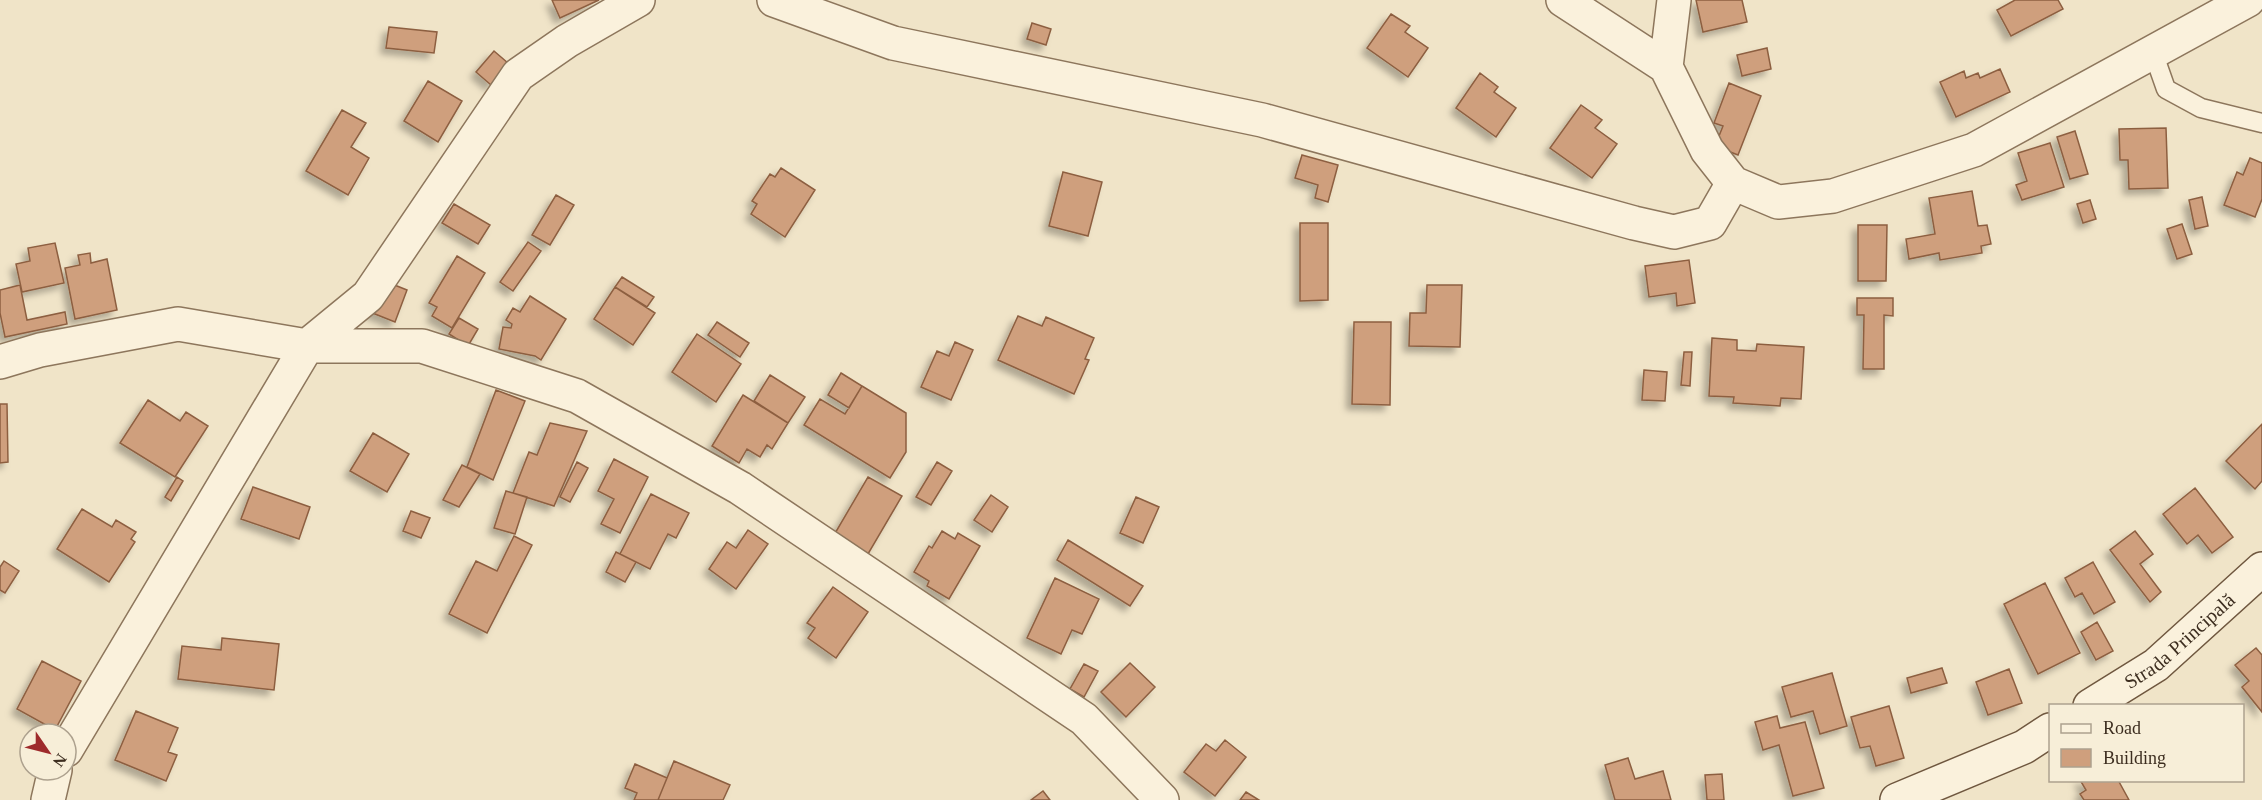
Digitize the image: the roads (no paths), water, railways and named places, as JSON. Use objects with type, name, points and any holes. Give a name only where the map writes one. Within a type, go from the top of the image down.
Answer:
[{"type":"street","points":[[78,730],[307,346],[368,296],[518,75],[567,40],[638,0]]},
{"type":"street","points":[[774,0],[893,43],[1262,120],[1634,224],[1674,232],[1710,223],[1733,183]]},
{"type":"street","points":[[1563,0],[1666,67],[1707,150],[1733,183],[1778,202],[1833,196],[1974,150],[2248,0]]},
{"type":"street","points":[[1666,67],[1674,0]]},
{"type":"street","points":[[0,362],[40,350],[178,324],[307,346],[422,346],[577,396],[740,488],[1084,719],[1162,800]]},
{"type":"street","name":"Strada Principală","points":[[2092,704],[2156,665],[2262,569]]},
{"type":"street","points":[[1897,800],[2024,747],[2049,731]]},
{"type":"street","points":[[48,800],[52,782]]},
{"type":"lane","points":[[2153,52],[2166,89],[2201,108],[2262,123]]}]
